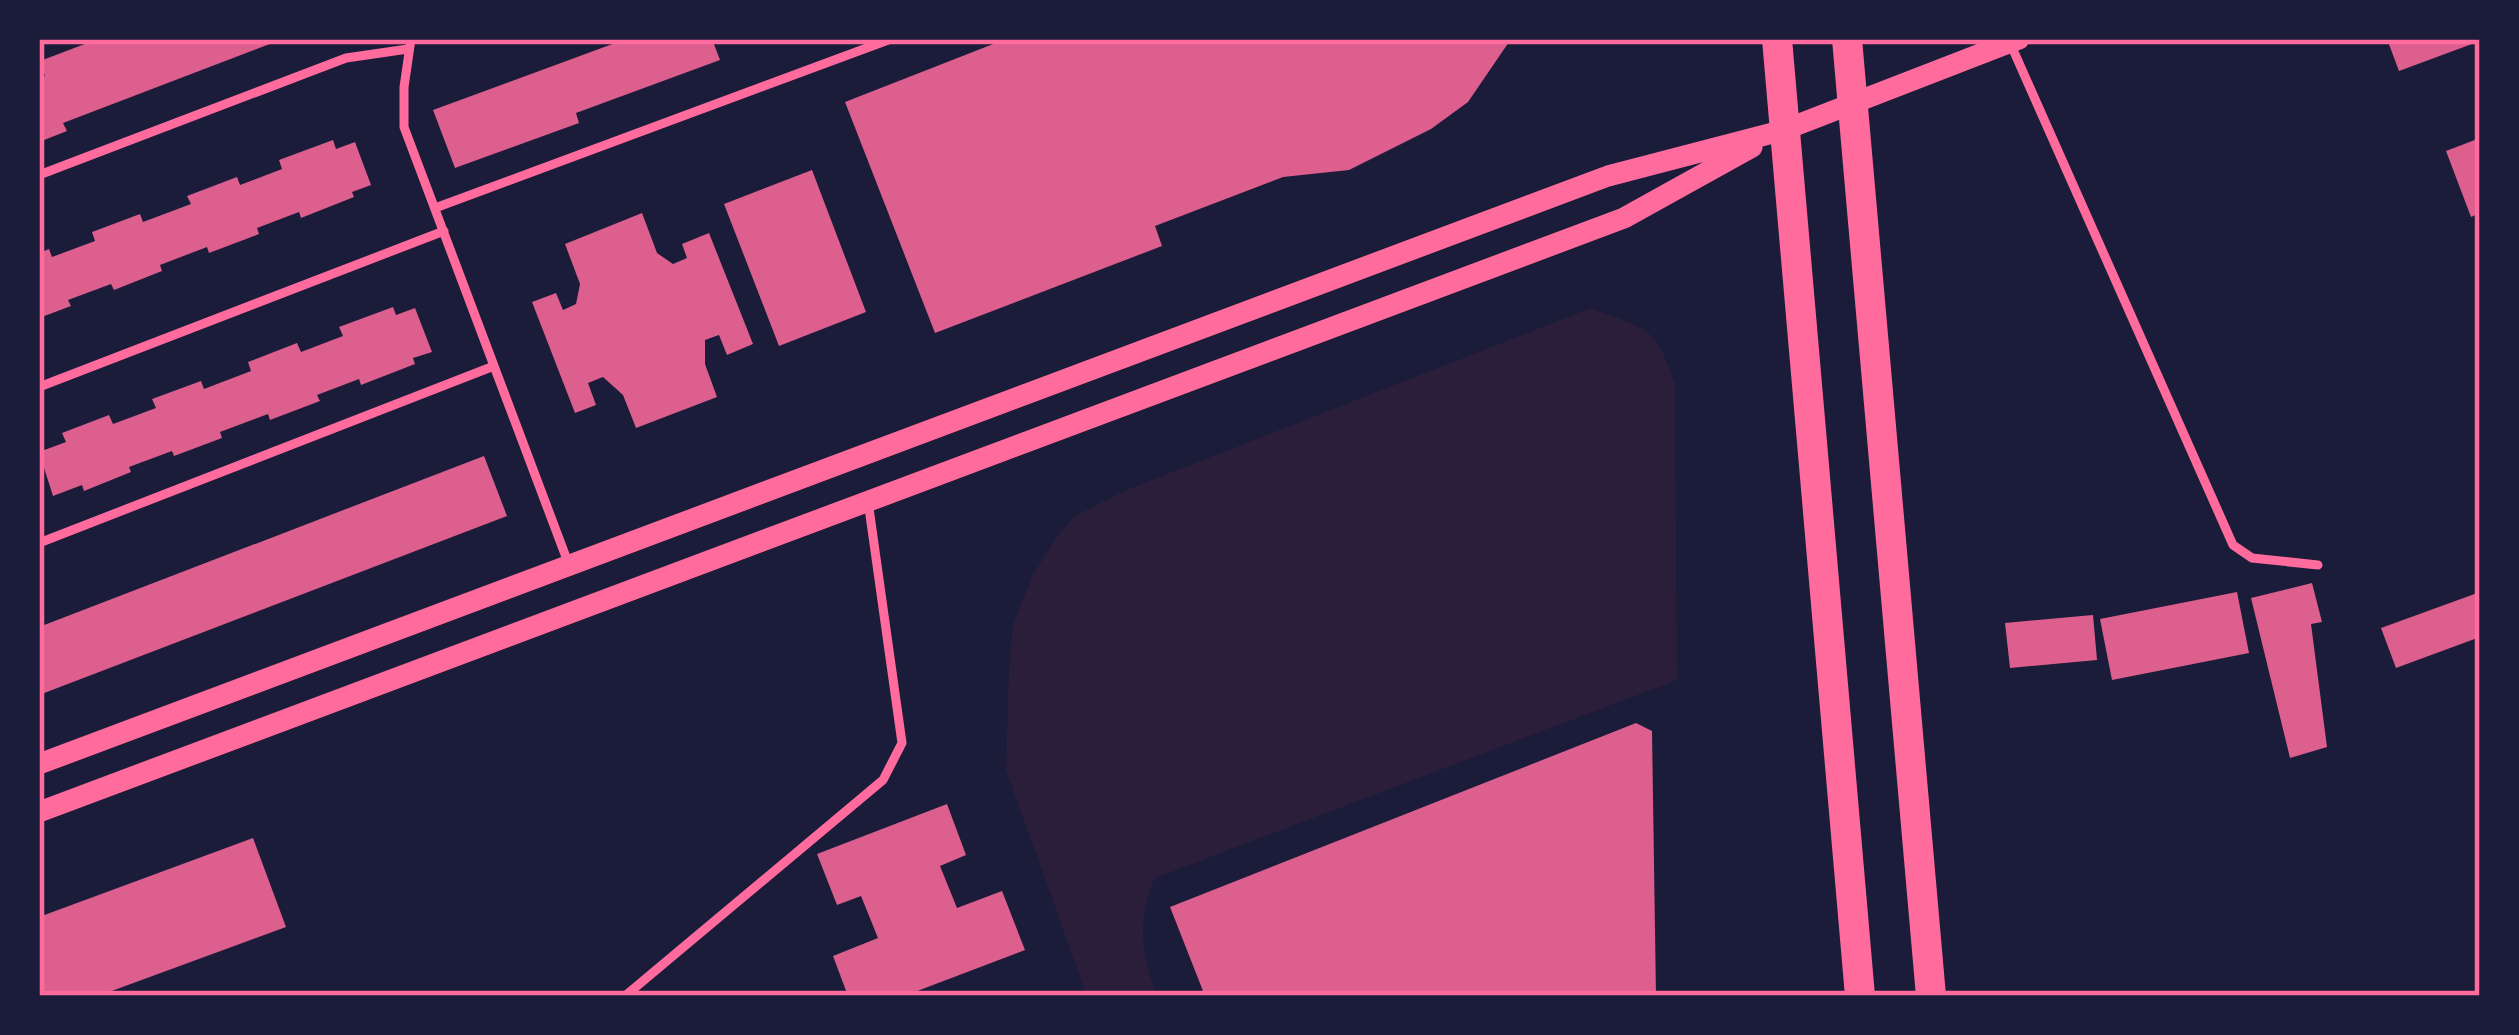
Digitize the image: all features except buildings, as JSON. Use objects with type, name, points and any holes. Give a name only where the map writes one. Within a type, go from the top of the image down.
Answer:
[{"type":"main road","points":[[1777,39],[1860,996]]},
{"type":"main road","points":[[1847,39],[1930,996]]},
{"type":"street","points":[[39,764],[1609,176],[1784,130],[2014,41]]},
{"type":"street","points":[[39,812],[1624,218],[1784,130]]},
{"type":"lane","points":[[435,208],[891,39]]},
{"type":"lane","points":[[2014,41],[2233,545],[2252,558],[2318,565]]},
{"type":"lane","points":[[39,175],[346,58],[410,44],[404,127],[569,565]]},
{"type":"lane","points":[[39,387],[443,231]]},
{"type":"lane","points":[[39,542],[494,366]]},
{"type":"lane","points":[[625,996],[883,780],[902,743],[868,501]]},
{"type":"shaded area","points":[[1591,308],[1654,339],[1675,384],[1677,680],[1155,878],[1145,907],[1143,937],[1157,996],[1087,996],[1006,770],[1013,625],[1032,576],[1059,534],[1075,516],[1124,491]]}]
